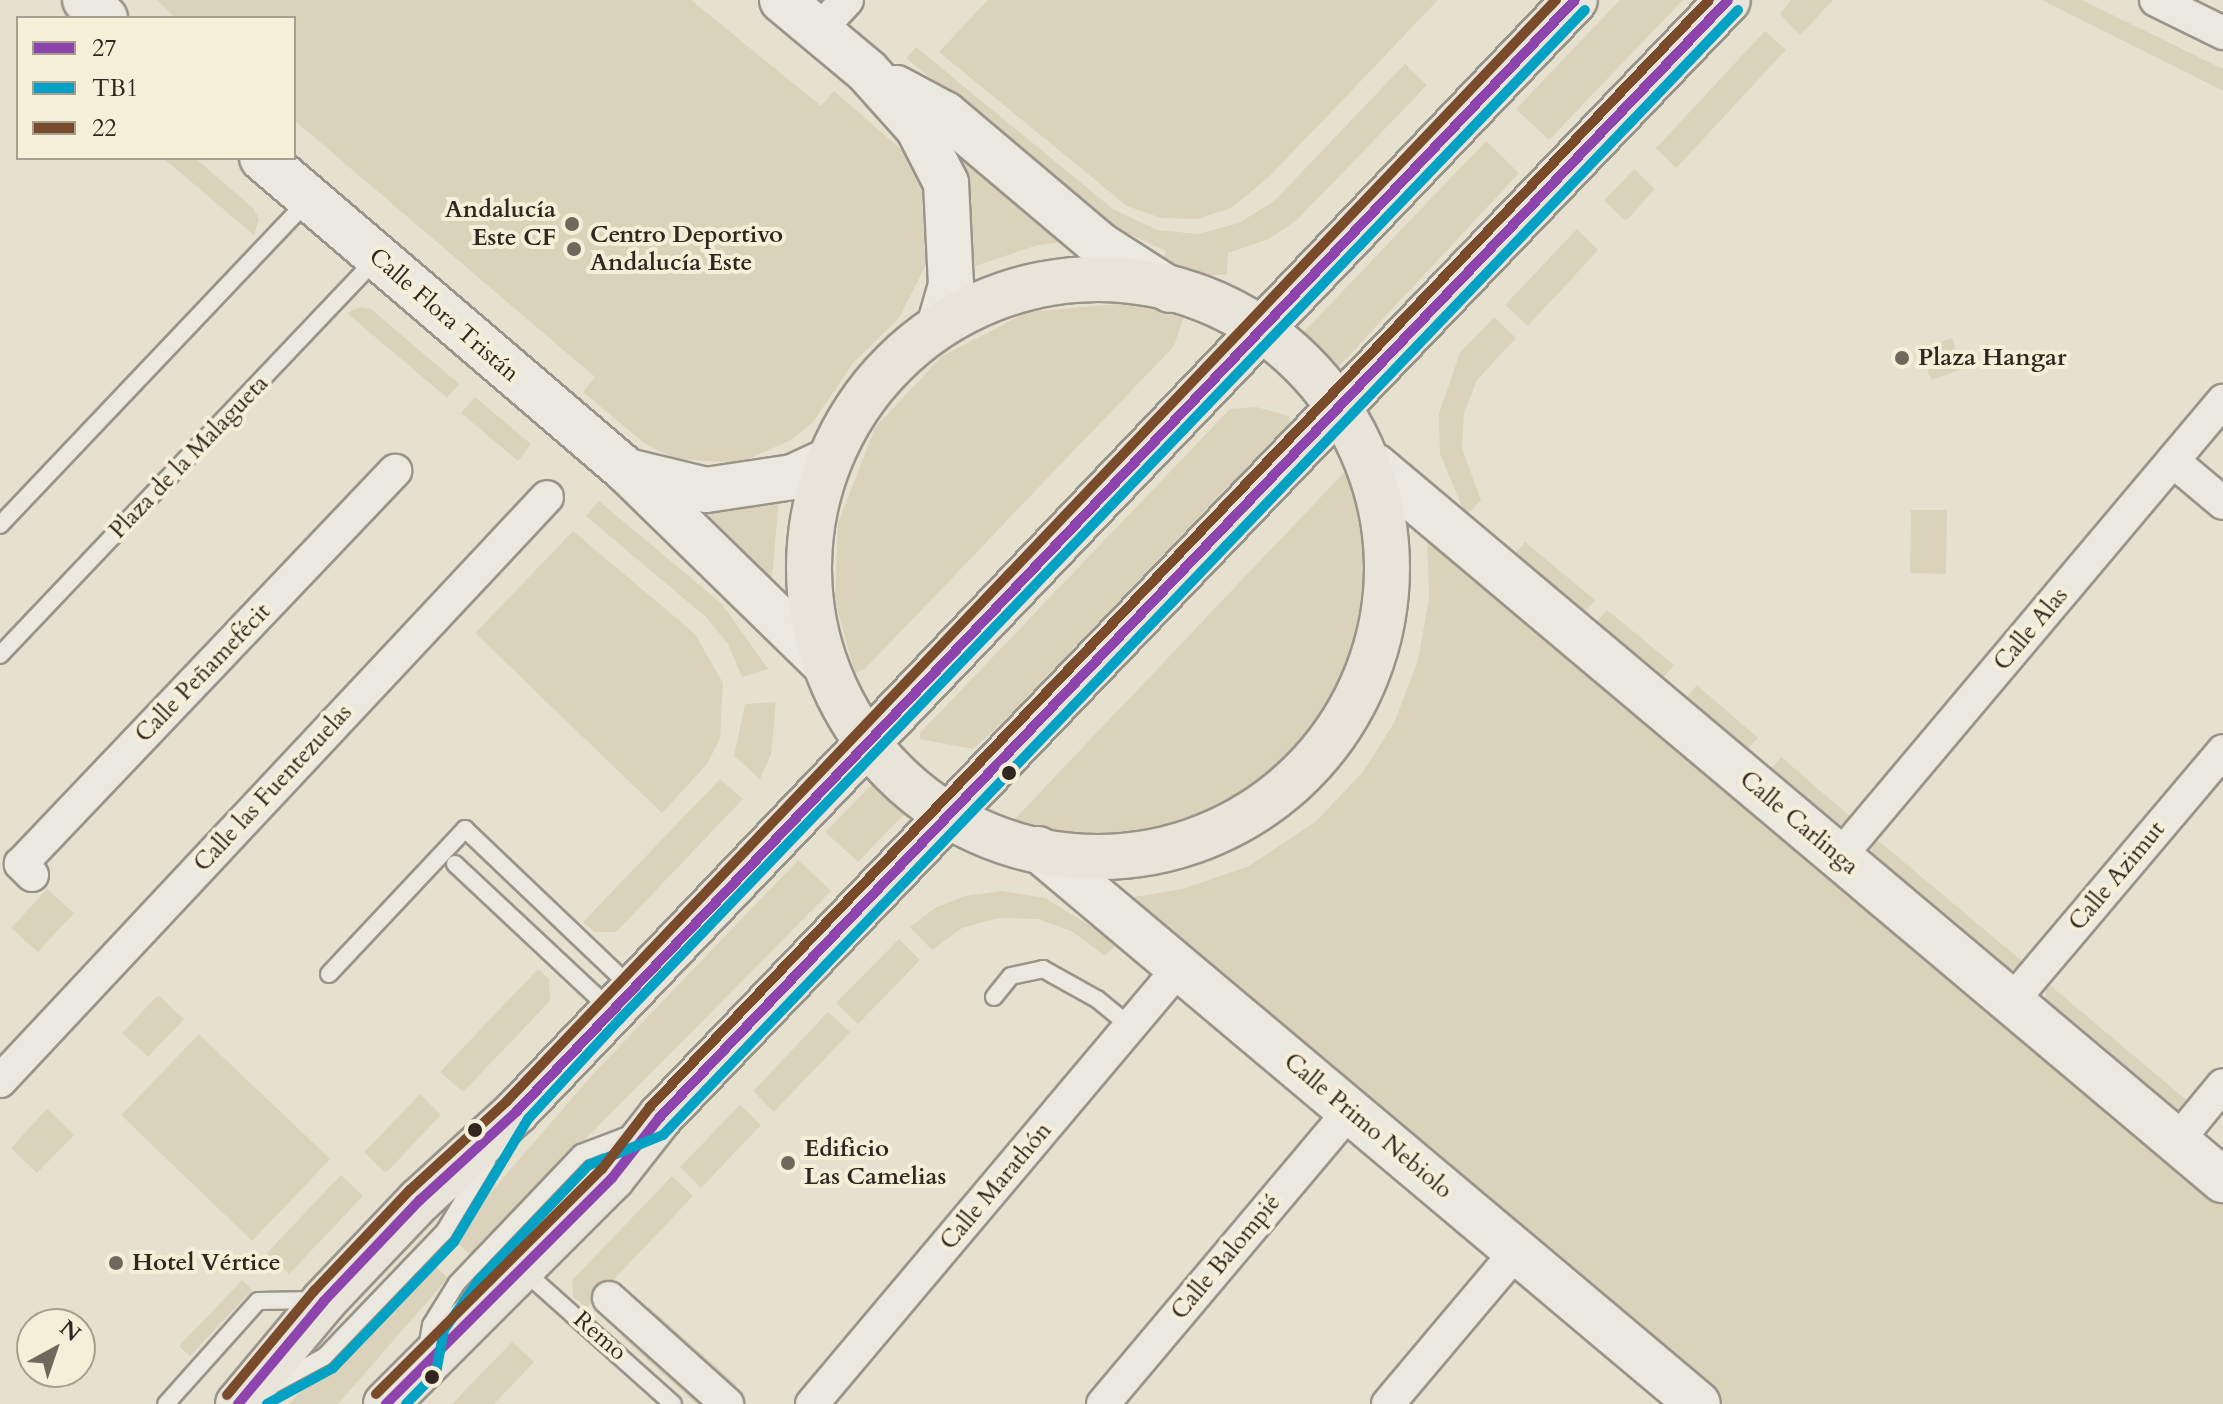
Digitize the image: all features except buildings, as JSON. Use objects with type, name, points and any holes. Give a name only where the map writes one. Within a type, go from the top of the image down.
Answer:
[{"type":"main road","points":[[238,1404],[324,1301],[420,1200],[517,1111],[621,998],[1575,0]]},
{"type":"main road","points":[[386,1404],[612,1178],[653,1125],[1728,0]]},
{"type":"main road","points":[[1069,280],[1170,290],[1216,308],[1259,334],[1337,411],[1375,466],[1389,555],[1384,631],[1359,703],[1315,765],[1257,814],[1188,845],[1113,857],[1038,849],[951,812],[868,741],[824,663],[811,613],[806,562],[811,511],[825,462],[871,382],[941,321],[1003,293],[1069,280]]},
{"type":"street","points":[[85,0],[103,16]]},
{"type":"street","points":[[782,0],[833,15],[867,71],[918,128],[946,183],[951,285],[941,321]]},
{"type":"street","points":[[2156,0],[2223,33]]},
{"type":"street","points":[[867,71],[945,114],[1100,245],[1170,290]]},
{"type":"street","name":"Calle Flora Tristán","points":[[264,160],[627,471],[824,663]]},
{"type":"street","name":"Calle Alas","points":[[1840,856],[2223,401]]},
{"type":"street","points":[[2173,461],[2223,503]]},
{"type":"street","name":"Calle Flora Tristán","points":[[627,471],[706,490],[793,477],[825,462]]},
{"type":"street","name":"Calle Carlinga","points":[[1375,466],[2223,1180]]},
{"type":"street","name":"Calle Peñamefécit","points":[[32,875],[21,864],[395,471]]},
{"type":"street","name":"Calle las Fuentezuelas","points":[[0,1081],[547,497]]},
{"type":"street","name":"Calle Azimut","points":[[2012,1001],[2223,751]]},
{"type":"street","name":"Calle Primo Nebiolo","points":[[1038,849],[1517,1251],[1684,1400]]},
{"type":"street","name":"Calle Marathón","points":[[812,1404],[1180,967]]},
{"type":"street","points":[[2177,1141],[2223,1085]]},
{"type":"street","name":"Calle Balompié","points":[[1103,1404],[1350,1111]]},
{"type":"street","points":[[1388,1404],[1517,1251]]},
{"type":"street","points":[[609,1298],[727,1404]]},
{"type":"lane","points":[[0,525],[309,199]]},
{"type":"lane","name":"Plaza de la Malagueta","points":[[0,655],[377,258]]},
{"type":"lane","points":[[329,974],[465,829],[621,998]]},
{"type":"lane","points":[[455,864],[621,998]]},
{"type":"lane","points":[[994,997],[1011,976],[1043,969],[1097,999],[1130,1026]]},
{"type":"lane","points":[[238,1404],[324,1357],[444,1232],[517,1111]]},
{"type":"lane","points":[[424,1365],[431,1325],[467,1272],[581,1153],[653,1125]]},
{"type":"lane","name":"Remo","points":[[523,1270],[673,1404]]},
{"type":"lane","points":[[166,1404],[258,1301],[324,1301]]},
{"type":"shaded area","name":"Centro Deportivo Andalucía Este","points":[[157,0],[691,0],[821,106],[834,91],[904,152],[930,209],[928,261],[899,318],[853,363],[813,422],[791,440],[739,463],[675,459],[644,443],[583,392],[595,377],[296,122],[296,16],[174,16]]},
{"type":"shaded area","points":[[988,0],[1438,0],[1269,177],[1231,208],[1197,219],[1161,218],[1127,206],[939,52]]},
{"type":"shaded area","points":[[1620,0],[1683,0],[1549,140],[1516,109]]},
{"type":"shaded area","points":[[1791,0],[1833,0],[1800,35],[1780,14]]},
{"type":"shaded area","points":[[2042,0],[2082,0],[2223,69],[2223,91]]},
{"type":"shaded area","points":[[1765,31],[1786,50],[1676,168],[1656,148]]},
{"type":"shaded area","points":[[916,47],[1113,209],[1157,230],[1198,234],[1239,223],[1274,201],[1405,64],[1427,85],[1297,220],[1269,239],[1228,253],[1227,275],[1203,275],[1162,269],[1166,251],[1108,224],[906,58]]},
{"type":"shaded area","points":[[1486,141],[1519,173],[1327,379],[1294,342]]},
{"type":"shaded area","points":[[953,149],[1066,242],[1038,245],[969,268],[970,194]]},
{"type":"shaded area","points":[[165,160],[197,160],[254,209],[259,219],[254,235]]},
{"type":"shaded area","points":[[1634,169],[1655,189],[1626,221],[1604,201]]},
{"type":"shaded area","points":[[1577,229],[1598,250],[1528,326],[1505,305]]},
{"type":"shaded area","points":[[1128,303],[1184,316],[1174,346],[865,669],[855,673],[835,601],[838,523],[875,428],[942,356],[1028,312]]},
{"type":"shaded area","points":[[359,307],[371,309],[459,384],[447,398],[347,313]]},
{"type":"shaded area","points":[[1494,317],[1516,338],[1477,380],[1464,413],[1462,448],[1481,500],[1466,516],[1440,454],[1439,413],[1460,353]]},
{"type":"shaded area","points":[[1952,338],[1963,369],[1931,380],[1920,349]]},
{"type":"shaded area","points":[[475,397],[531,444],[518,461],[461,413]]},
{"type":"shaded area","points":[[1256,407],[1289,416],[1290,422],[1006,719],[973,749],[920,739],[920,733],[1230,409]]},
{"type":"shaded area","points":[[1351,465],[1371,543],[1370,619],[1342,699],[1293,765],[1225,814],[1151,838],[1070,840],[1010,824]]},
{"type":"shaded area","points":[[774,498],[779,501],[771,586],[680,505]]},
{"type":"shaded area","points":[[599,501],[722,604],[768,669],[742,677],[728,644],[707,618],[586,516]]},
{"type":"shaded area","points":[[1911,510],[1947,510],[1946,574],[1910,573]]},
{"type":"shaded area","points":[[573,531],[695,634],[723,683],[720,739],[707,764],[662,813],[475,633]]},
{"type":"shaded area","points":[[1427,533],[2223,1204],[2223,1404],[1723,1404],[1123,899],[1183,889],[1249,866],[1315,822],[1363,772],[1394,723],[1418,660],[1429,599]]},
{"type":"shaded area","points":[[1525,542],[1595,600],[1582,615],[1512,557]]},
{"type":"shaded area","points":[[1607,610],[1674,665],[1660,682],[1593,625]]},
{"type":"shaded area","points":[[1697,685],[1758,738],[1744,753],[1683,702]]},
{"type":"shaded area","points":[[776,702],[771,754],[760,779],[734,756],[745,704]]},
{"type":"shaded area","points":[[1781,757],[1852,818],[1844,825],[1827,824],[1768,773]]},
{"type":"shaded area","points":[[884,772],[916,802],[858,862],[825,832]]},
{"type":"shaded area","points":[[720,779],[743,799],[616,932],[595,932],[583,922]]},
{"type":"shaded area","points":[[1875,838],[2023,962],[2015,969],[2002,970],[1874,862],[1871,848]]},
{"type":"shaded area","points":[[798,860],[831,891],[471,1255],[451,1238],[594,1073]]},
{"type":"shaded area","points":[[47,889],[74,913],[38,952],[11,928]]},
{"type":"shaded area","points":[[1002,891],[1045,898],[1118,943],[1105,956],[1073,932],[1038,919],[998,918],[962,928],[932,950],[910,927],[935,908],[965,896]]},
{"type":"shaded area","points":[[899,939],[920,960],[858,1024],[836,1003]]},
{"type":"shaded area","points":[[538,969],[549,979],[550,1001],[463,1092],[440,1072]]},
{"type":"shaded area","points":[[2046,982],[2189,1102],[2179,1110],[2167,1110],[2045,1008]]},
{"type":"shaded area","points":[[158,995],[184,1019],[148,1057],[122,1033]]},
{"type":"shaded area","points":[[828,1012],[850,1032],[774,1112],[753,1091]]},
{"type":"shaded area","points":[[199,1034],[330,1159],[252,1241],[121,1115]]},
{"type":"shaded area","points":[[420,1094],[441,1115],[386,1173],[364,1152]]},
{"type":"shaded area","points":[[740,1105],[761,1125],[701,1188],[680,1167]]},
{"type":"shaded area","points":[[47,1109],[74,1135],[37,1173],[11,1148]]},
{"type":"shaded area","points":[[341,1175],[363,1196],[289,1274],[267,1253]]},
{"type":"shaded area","points":[[672,1176],[693,1196],[587,1308],[573,1297],[572,1280]]},
{"type":"shaded area","points":[[429,1260],[448,1278],[338,1404],[289,1404]]},
{"type":"shaded area","points":[[242,1280],[252,1290],[190,1356],[179,1346]]},
{"type":"shaded area","points":[[649,1307],[737,1385],[719,1404],[696,1404],[621,1336]]},
{"type":"shaded area","points":[[512,1342],[534,1362],[494,1404],[452,1404]]},
{"type":"transit line","name":"22","points":[[227,1395],[314,1291],[410,1190],[507,1101],[1556,0]]},
{"type":"transit line","name":"27","points":[[238,1404],[324,1301],[420,1200],[517,1111],[1575,0]]},
{"type":"transit line","name":"22","points":[[376,1394],[602,1169],[650,1107],[1709,0]]},
{"type":"transit line","name":"27","points":[[386,1404],[612,1178],[660,1117],[1728,0]]},
{"type":"transit line","name":"TB1","points":[[267,1404],[333,1368],[454,1242],[528,1119],[1585,10]]},
{"type":"transit line","name":"TB1","points":[[406,1404],[436,1373],[444,1330],[478,1281],[589,1165],[663,1135],[1738,10]]},
{"type":"place","name":"Andalucía Este CF","points":[[572,224]]},
{"type":"place","name":"Centro Deportivo Andalucía Este","points":[[574,249]]},
{"type":"place","name":"Plaza Hangar","points":[[1902,358]]},
{"type":"place","name":"Edificio Las Camelias","points":[[788,1163]]},
{"type":"place","name":"Hotel Vértice","points":[[116,1263]]}]
